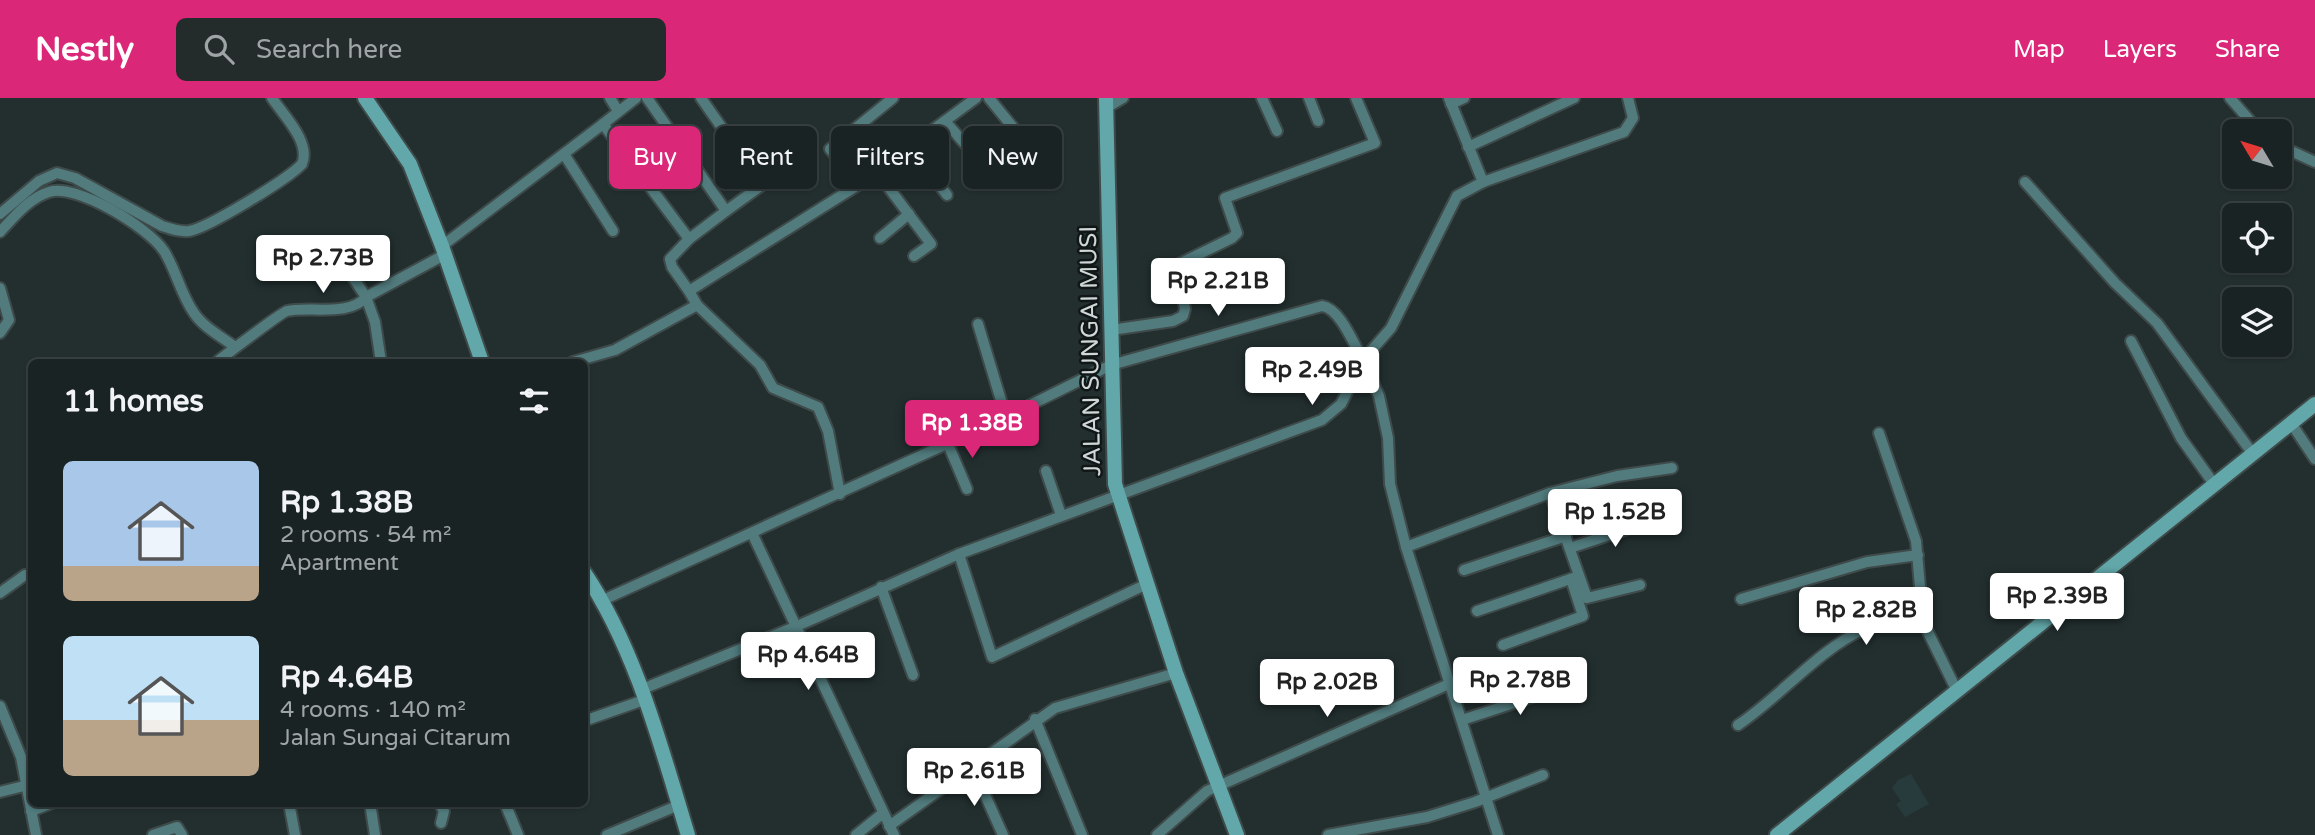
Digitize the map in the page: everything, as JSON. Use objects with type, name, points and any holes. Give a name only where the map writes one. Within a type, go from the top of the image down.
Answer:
[{"type":"street","points":[[0,214],[39,181],[57,173],[75,178],[162,226],[175,231],[192,230],[225,215],[302,164],[305,155],[302,143],[272,98]]},
{"type":"street","points":[[366,98],[410,164],[481,359]]},
{"type":"street","points":[[610,98],[618,111]]},
{"type":"street","points":[[220,359],[282,313],[334,309],[361,302],[443,251],[636,98]]},
{"type":"street","points":[[647,98],[726,211]]},
{"type":"street","points":[[701,98],[762,186],[674,251],[670,259],[671,267],[697,304],[760,365],[773,388],[818,407],[828,431],[840,494]]},
{"type":"street","points":[[858,126],[893,98]]},
{"type":"street","points":[[938,126],[976,98]]},
{"type":"street","points":[[989,98],[1012,126]]},
{"type":"street","points":[[1106,103],[1124,98]]},
{"type":"street","points":[[1262,98],[1277,131]]},
{"type":"street","points":[[1309,98],[1318,121]]},
{"type":"street","points":[[1111,330],[1173,321],[1183,316],[1177,265],[1237,233],[1225,198],[1375,143],[1356,98]]},
{"type":"street","points":[[1464,98],[1450,101],[1483,182]]},
{"type":"street","points":[[1468,147],[1574,98]]},
{"type":"street","points":[[588,719],[959,554],[1117,494],[1255,446],[1332,415],[1341,404],[1363,360],[1391,328],[1457,196],[1483,182],[1624,132],[1633,118],[1628,98]]},
{"type":"street","points":[[2230,98],[2248,119]]},
{"type":"street","name":"JALAN SUNGAI MUSI","points":[[1106,103],[1111,365],[1117,494],[1176,673],[1237,835]]},
{"type":"street","points":[[945,121],[963,142]]},
{"type":"street","points":[[603,124],[688,239]]},
{"type":"street","points":[[2292,151],[2315,162]]},
{"type":"street","points":[[564,154],[613,231]]},
{"type":"street","points":[[2025,182],[2115,283],[2157,323],[2253,453]]},
{"type":"street","points":[[689,291],[852,189]]},
{"type":"street","points":[[890,189],[931,244],[914,256]]},
{"type":"street","points":[[942,189],[947,195]]},
{"type":"street","points":[[0,232],[40,195],[52,190],[68,190],[83,195],[133,223],[159,244],[195,315],[235,347]]},
{"type":"street","points":[[880,238],[909,214]]},
{"type":"street","points":[[333,258],[350,273],[366,297],[375,322],[381,359]]},
{"type":"street","points":[[0,288],[9,320],[0,333]]},
{"type":"street","points":[[584,359],[615,350],[697,304]]},
{"type":"street","points":[[603,600],[840,494],[1111,365],[1328,306],[1363,360],[1379,396],[1388,438],[1390,484],[1406,547],[1498,835]]},
{"type":"street","points":[[978,324],[1006,417]]},
{"type":"street","points":[[2131,341],[2181,438],[2214,484]]},
{"type":"street","points":[[1776,835],[2315,404]]},
{"type":"street","points":[[2291,423],[2315,459]]},
{"type":"street","points":[[1879,433],[1908,510],[1918,555],[1923,622],[1957,691]]},
{"type":"street","points":[[948,444],[967,489]]},
{"type":"street","points":[[1406,547],[1550,493],[1617,476],[1672,468]]},
{"type":"street","points":[[1046,471],[1061,515]]},
{"type":"street","points":[[1503,645],[1583,616],[1568,542],[1550,493]]},
{"type":"street","points":[[1464,570],[1651,521]]},
{"type":"street","points":[[752,533],[891,831],[1035,719],[1086,697],[1144,685],[1176,673]]},
{"type":"street","points":[[959,554],[992,657],[1147,584]]},
{"type":"street","points":[[1741,598],[1799,579],[1867,562],[1918,555]]},
{"type":"street","points":[[0,593],[25,575]]},
{"type":"street","points":[[588,578],[603,600],[642,695],[688,835]]},
{"type":"street","points":[[1575,578],[1589,599],[1640,585]]},
{"type":"street","points":[[1477,611],[1575,578]]},
{"type":"street","points":[[881,587],[913,675]]},
{"type":"street","points":[[1738,724],[1770,703],[1831,650],[1864,629],[1886,623],[1923,622]]},
{"type":"street","points":[[1157,835],[1196,797],[1218,785],[1449,684]]},
{"type":"street","points":[[1462,720],[1569,685]]},
{"type":"street","points":[[0,706],[13,734],[28,785],[0,792]]},
{"type":"street","points":[[1035,719],[1082,835]]},
{"type":"street","points":[[973,768],[1003,835]]},
{"type":"street","points":[[1328,835],[1427,817],[1543,775]]},
{"type":"street","points":[[607,835],[679,805]]},
{"type":"street","points":[[35,807],[36,835]]},
{"type":"street","points":[[36,810],[43,807]]},
{"type":"street","points":[[290,807],[295,835]]},
{"type":"street","points":[[371,807],[375,835]]},
{"type":"street","points":[[441,823],[444,811],[442,807]]},
{"type":"street","points":[[507,807],[518,835]]},
{"type":"street","points":[[856,835],[883,814]]},
{"type":"street","points":[[153,835],[177,827],[182,835]]},
{"type":"shaded area","points":[[1911,774],[1929,804],[1905,817],[1896,804],[1901,801],[1892,788],[1898,780]]}]
